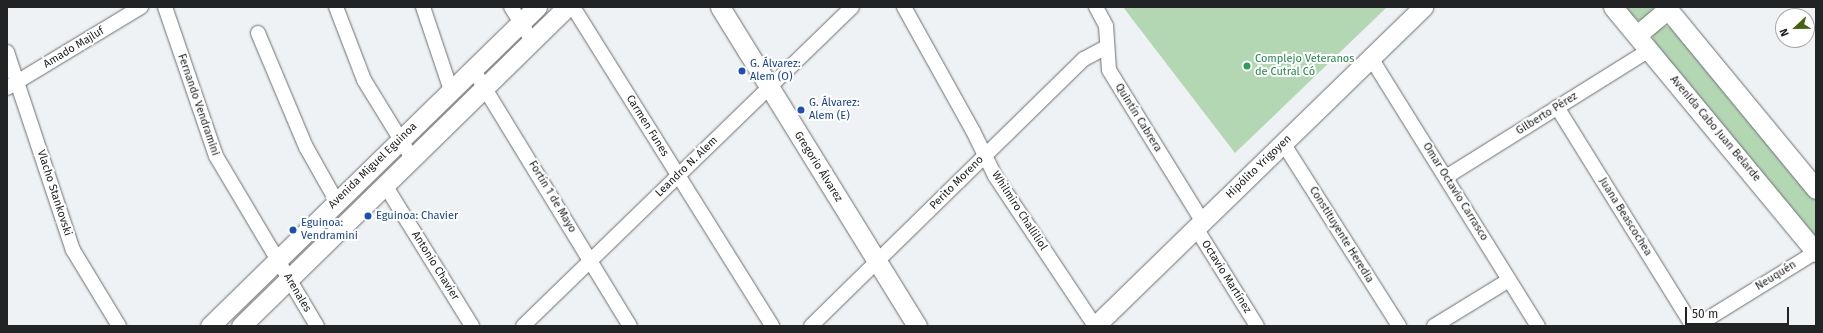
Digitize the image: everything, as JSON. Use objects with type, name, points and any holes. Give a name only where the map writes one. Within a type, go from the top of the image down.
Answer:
[{"type":"main road","name":"Avenida Miguel Eguinoa","points":[[210,326],[474,69],[516,15],[536,7]]},
{"type":"main road","name":"Avenida Miguel Eguinoa","points":[[241,326],[567,7]]},
{"type":"main road","name":"Gregorio Álvarez","points":[[720,7],[917,326]]},
{"type":"main road","name":"Hipólito Yrigoyen","points":[[1095,326],[1423,7]]},
{"type":"main road","name":"Avenida Cabo Juan Belarde","points":[[1613,7],[1816,252]]},
{"type":"main road","points":[[1637,36],[1667,8],[1816,189]]},
{"type":"street","name":"Amado Majluf","points":[[12,85],[141,7]]},
{"type":"street","name":"Fernando Vendramini","points":[[165,7],[216,156],[277,260]]},
{"type":"street","points":[[336,7],[359,70],[412,158]]},
{"type":"street","points":[[423,7],[451,90]]},
{"type":"street","name":"Carmen Funes","points":[[573,7],[772,326]]},
{"type":"street","name":"Leandro N. Alem","points":[[523,326],[852,7]]},
{"type":"street","name":"Whilmiro Challiliol","points":[[904,7],[995,176],[1095,326]]},
{"type":"street","name":"Quintín Cabrera","points":[[1096,7],[1106,26],[1109,70],[1199,225]]},
{"type":"street","points":[[516,15],[532,41]]},
{"type":"street","points":[[258,33],[306,147],[337,202]]},
{"type":"street","name":"Perito Moreno","points":[[812,326],[1084,59],[1107,47]]},
{"type":"street","name":"Gilberto Pérez","points":[[1446,177],[1649,50]]},
{"type":"street","name":"Vlacho Stankovski","points":[[7,52],[12,85],[73,250],[119,326]]},
{"type":"street","name":"Omar Octavio Carrasco","points":[[1371,58],[1538,326]]},
{"type":"street","name":"Fortín 1 de Mayo","points":[[474,69],[630,326]]},
{"type":"street","name":"Juana Beascochea","points":[[1557,108],[1695,326]]},
{"type":"street","name":"Constituyente Heredia","points":[[1283,143],[1399,326]]},
{"type":"street","name":"Antonio Chavier","points":[[385,185],[472,326]]},
{"type":"street","name":"Octavio Martínez","points":[[1199,225],[1257,326]]},
{"type":"street","name":"Neuquén","points":[[1695,326],[1816,252]]},
{"type":"street","name":"Arenales","points":[[277,260],[317,326]]},
{"type":"street","points":[[1434,326],[1510,280]]},
{"type":"green space","name":"Complejo Veteranos de Cutral Có","points":[[1123,7],[1387,7],[1235,153]]},
{"type":"green space","points":[[1621,7],[1653,7],[1652,11],[1642,20],[1637,20]]},
{"type":"green space","points":[[1663,25],[1675,29],[1816,200],[1816,238],[1653,42],[1653,33]]},
{"type":"place","name":"Complejo Veteranos de Cutral Có","points":[[1247,66]]},
{"type":"place","name":"G. Álvarez: Alem (O)","points":[[742,71]]},
{"type":"place","name":"G. Álvarez: Alem (E)","points":[[801,110]]},
{"type":"place","name":"Eguinoa: Chavier","points":[[368,216]]},
{"type":"place","name":"Eguinoa: Vendramini","points":[[293,230]]}]
